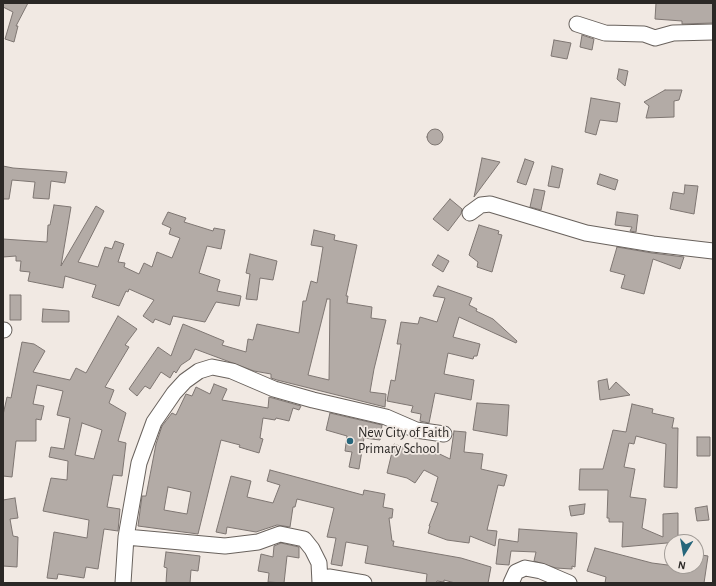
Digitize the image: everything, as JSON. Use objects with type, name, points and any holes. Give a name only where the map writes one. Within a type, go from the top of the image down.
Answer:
[{"type":"street","points":[[576,24],[606,33],[644,34],[655,38],[673,33],[713,32]]},
{"type":"street","points":[[470,212],[481,205],[490,204],[586,233],[653,244],[713,251]]},
{"type":"street","points":[[123,583],[126,537],[139,463],[154,422],[174,393],[185,381],[199,371],[212,367],[232,371],[282,392],[386,417],[416,430],[444,434]]},
{"type":"street","points":[[126,537],[224,546],[258,542],[280,534],[286,535],[304,539],[312,549],[319,564],[321,581],[329,577],[364,583]]},
{"type":"street","points":[[511,583],[516,572],[525,568],[541,571],[569,583]]},
{"type":"building","points":[[3,3],[28,3],[16,26],[18,26],[14,42],[5,39],[13,12],[3,7]]},
{"type":"building","points":[[656,3],[713,3],[713,23],[682,24],[682,21],[655,19]]},
{"type":"building","points":[[582,35],[594,39],[592,50],[580,47]]},
{"type":"building","points":[[554,40],[571,43],[567,59],[551,56]]},
{"type":"building","points":[[619,69],[628,71],[625,86],[617,79]]},
{"type":"building","points":[[665,90],[682,90],[679,100],[674,101],[674,117],[646,118],[649,106],[644,102]]},
{"type":"building","points":[[591,98],[620,103],[617,122],[600,120],[596,135],[585,132]]},
{"type":"building","points":[[432,129],[438,129],[443,134],[441,143],[438,145],[432,145],[427,140],[427,134]]},
{"type":"building","points":[[482,158],[500,162],[474,197]]},
{"type":"building","points":[[525,159],[534,162],[526,185],[517,182]]},
{"type":"building","points":[[3,166],[67,172],[65,183],[51,181],[49,199],[33,198],[35,182],[12,180],[9,199],[3,199]]},
{"type":"building","points":[[552,166],[563,169],[559,188],[548,186]]},
{"type":"building","points":[[600,174],[618,180],[615,190],[597,184]]},
{"type":"building","points":[[685,185],[698,186],[694,214],[670,209],[673,192],[684,194]]},
{"type":"building","points":[[534,189],[545,191],[541,210],[530,207]]},
{"type":"building","points":[[450,199],[462,209],[461,214],[448,231],[433,219]]},
{"type":"building","points":[[54,205],[71,207],[61,266],[96,206],[104,211],[78,262],[98,267],[105,247],[112,249],[115,241],[124,244],[118,262],[125,263],[124,267],[139,274],[144,263],[152,267],[157,252],[172,258],[180,238],[169,234],[171,228],[162,224],[168,212],[186,218],[184,222],[213,231],[214,228],[225,230],[221,249],[207,246],[199,273],[220,280],[217,291],[241,296],[239,306],[216,302],[205,322],[173,316],[170,325],[155,319],[153,323],[143,316],[154,300],[129,289],[128,292],[126,291],[119,306],[92,297],[96,285],[65,276],[63,288],[28,281],[30,272],[20,271],[21,261],[16,261],[16,256],[3,257],[3,239],[47,242],[48,225],[50,225]]},
{"type":"building","points":[[617,212],[638,215],[636,232],[630,231],[632,227],[615,225]]},
{"type":"building","points":[[479,225],[499,231],[498,234],[502,235],[492,272],[477,267],[478,262],[469,255]]},
{"type":"building","points":[[314,230],[335,235],[334,240],[357,245],[346,296],[348,296],[347,303],[372,307],[371,318],[386,320],[370,392],[386,394],[385,407],[277,380],[271,378],[271,374],[254,371],[195,349],[190,359],[181,365],[176,373],[174,371],[170,378],[161,372],[150,389],[145,386],[137,396],[129,389],[158,347],[171,356],[183,324],[224,341],[222,345],[246,352],[248,339],[253,340],[257,324],[299,333],[303,301],[306,301],[311,281],[317,283],[323,247],[311,245]],"holes":[[[327,299],[330,299],[329,380],[308,375]]]},
{"type":"building","points":[[617,247],[684,257],[680,269],[653,259],[644,294],[621,288],[625,275],[610,271]]},
{"type":"building","points":[[250,254],[277,261],[273,280],[260,278],[257,300],[246,299],[250,274],[246,273]]},
{"type":"building","points":[[438,255],[449,261],[443,272],[432,265]]},
{"type":"building","points":[[438,286],[472,298],[469,305],[477,309],[476,311],[493,319],[517,341],[516,343],[459,317],[453,337],[480,344],[477,356],[474,356],[473,359],[448,353],[444,374],[474,380],[471,400],[435,393],[429,423],[420,421],[421,414],[411,412],[413,406],[387,401],[391,380],[395,381],[401,344],[397,344],[401,322],[418,324],[420,317],[437,322],[445,298],[433,296]]},
{"type":"building","points":[[10,295],[21,295],[21,320],[10,320]]},
{"type":"building","points":[[43,309],[69,311],[69,322],[42,322]]},
{"type":"building","points":[[118,316],[137,329],[125,345],[129,347],[105,387],[114,390],[109,403],[126,413],[118,441],[126,443],[122,476],[113,475],[107,507],[120,509],[118,531],[104,529],[98,569],[86,567],[84,578],[58,574],[57,579],[47,578],[54,532],[87,538],[89,520],[43,511],[51,478],[67,480],[68,461],[49,457],[51,447],[64,449],[70,418],[57,415],[63,391],[37,385],[33,404],[44,406],[41,420],[36,419],[36,441],[16,441],[12,477],[3,476],[3,415],[7,397],[11,398],[22,342],[34,344],[45,351],[33,372],[70,380],[76,368],[86,373]],"holes":[[[82,423],[102,430],[94,459],[75,455]]]},
{"type":"building","points":[[607,379],[609,390],[616,382],[630,395],[600,400],[598,381]]},
{"type":"building","points":[[214,384],[227,389],[222,400],[268,408],[269,397],[301,406],[299,410],[293,408],[289,421],[276,418],[275,420],[263,418],[260,438],[263,439],[259,453],[239,447],[240,445],[221,440],[198,534],[138,526],[142,496],[146,496],[156,444],[162,426],[172,413],[176,415],[186,394],[192,396],[196,387],[210,394]],"holes":[[[168,487],[191,492],[187,514],[164,510]]]},
{"type":"building","points":[[477,403],[509,405],[507,436],[473,430]]},
{"type":"building","points":[[632,404],[653,409],[652,413],[674,418],[672,428],[678,428],[677,488],[664,487],[666,444],[636,436],[634,444],[629,443],[624,467],[635,469],[630,497],[646,499],[642,528],[663,537],[663,514],[678,513],[678,534],[664,534],[664,543],[622,547],[623,522],[609,522],[609,518],[607,518],[608,490],[579,490],[580,469],[603,469],[613,430],[626,432]]},
{"type":"building","points":[[330,413],[382,425],[380,440],[364,438],[359,469],[349,467],[352,452],[345,451],[347,436],[326,430]]},
{"type":"building","points":[[454,431],[466,432],[464,452],[483,454],[481,469],[507,475],[504,486],[498,485],[487,530],[497,531],[495,546],[470,536],[469,543],[447,540],[428,533],[429,526],[438,503],[431,501],[438,477],[424,470],[415,483],[407,478],[387,473],[394,444],[420,453],[423,446],[450,459]]},
{"type":"building","points":[[697,437],[710,437],[710,456],[697,456]]},
{"type":"building","points":[[270,470],[363,495],[364,490],[385,494],[383,507],[393,509],[392,518],[389,518],[392,541],[394,541],[393,546],[461,558],[491,567],[488,583],[455,583],[444,580],[444,582],[437,581],[436,583],[426,583],[427,574],[365,563],[368,546],[346,542],[342,566],[331,564],[336,538],[327,537],[334,508],[297,499],[295,507],[293,507],[290,527],[277,525],[256,532],[227,527],[226,534],[216,532],[231,476],[251,481],[247,497],[273,503],[280,485],[267,481]]},
{"type":"building","points":[[15,498],[18,518],[10,519],[13,536],[18,537],[17,567],[3,566],[3,500]]},
{"type":"building","points":[[585,504],[584,514],[571,516],[569,506]]},
{"type":"building","points":[[707,506],[709,520],[697,521],[695,508]]},
{"type":"building","points":[[519,529],[577,533],[575,567],[572,566],[572,569],[556,568],[534,561],[536,552],[511,551],[509,565],[496,564],[499,539],[518,542]]},
{"type":"building","points":[[281,543],[299,547],[299,558],[287,556],[284,583],[268,582],[269,573],[258,571],[261,554],[273,557],[274,546]]},
{"type":"building","points":[[595,548],[652,563],[664,565],[664,574],[704,574],[704,555],[708,556],[704,583],[605,583],[606,577],[587,571]]},
{"type":"building","points":[[166,552],[200,556],[198,571],[191,570],[190,583],[166,583],[167,568],[164,567]]},
{"type":"place","name":"New City of Faith Primary School","points":[[350,441]]}]
